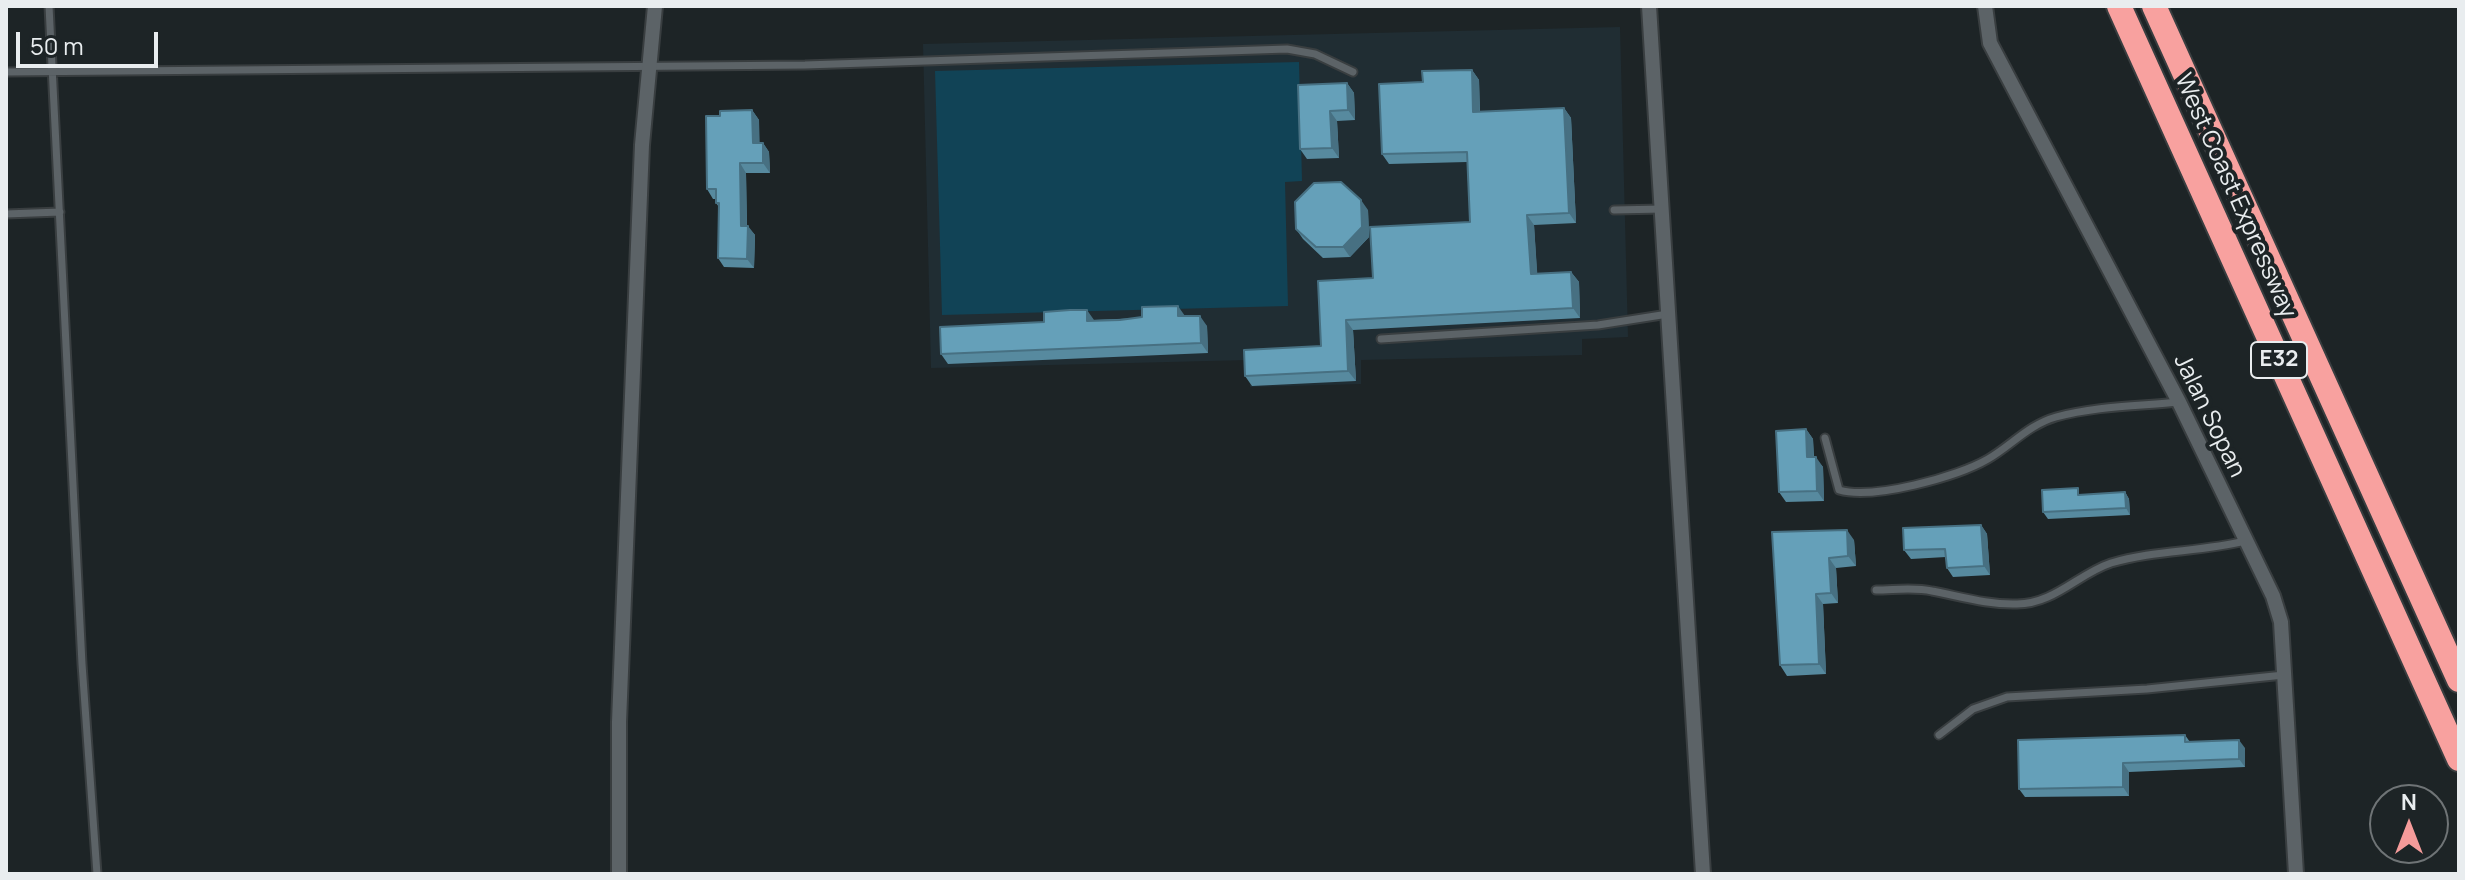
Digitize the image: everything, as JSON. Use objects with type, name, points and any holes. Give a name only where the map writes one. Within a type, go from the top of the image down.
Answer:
[{"type":"highway","name":"West Coast Expressway","points":[[2119,6],[2459,759]]},
{"type":"highway","name":"West Coast Expressway","points":[[2154,6],[2459,680]]},
{"type":"street","points":[[619,874],[619,722],[642,145],[655,6]]},
{"type":"street","points":[[1649,6],[1703,874]]},
{"type":"street","name":"Jalan Sopan","points":[[1985,6],[1990,43],[2179,402],[2273,596],[2281,622],[2296,874]]},
{"type":"lane","points":[[49,6],[82,664],[97,874]]},
{"type":"lane","points":[[6,72],[805,65],[1287,49],[1315,54],[1353,72]]},
{"type":"lane","points":[[1614,210],[1662,209]]},
{"type":"lane","points":[[6,214],[60,212]]},
{"type":"lane","points":[[1381,339],[1598,325],[1668,314]]},
{"type":"lane","points":[[1825,438],[1839,490],[1871,491],[1955,475],[1990,458],[2036,424],[2058,417],[2179,402]]},
{"type":"lane","points":[[1876,590],[1930,590],[1998,603],[2034,602],[2107,564],[2157,554],[2207,550],[2245,541]]},
{"type":"lane","points":[[1939,735],[1973,709],[2007,697],[2147,689],[2284,675]]},
{"type":"shaded area","points":[[1620,27],[1628,337],[1582,339],[1582,355],[1361,360],[1361,384],[1250,387],[1248,360],[931,368],[923,44]]},
{"type":"shaded area","points":[[1299,62],[1302,181],[1285,182],[1288,306],[942,315],[935,71]]},
{"type":"building","points":[[1472,70],[1473,112],[1564,108],[1569,213],[1527,215],[1531,274],[1571,272],[1573,308],[1346,320],[1348,371],[1245,376],[1244,350],[1321,346],[1318,281],[1373,278],[1370,227],[1470,222],[1467,152],[1382,154],[1379,84],[1423,82],[1422,71]]},
{"type":"building","points":[[1347,83],[1348,110],[1330,111],[1332,148],[1300,149],[1298,85]]},
{"type":"building","points":[[752,110],[753,143],[763,143],[763,163],[740,163],[741,226],[748,226],[747,259],[718,258],[719,203],[716,203],[716,189],[707,189],[706,116],[720,116],[720,111]]},
{"type":"building","points":[[1341,182],[1361,200],[1362,227],[1343,247],[1316,247],[1296,229],[1295,202],[1314,183]]},
{"type":"building","points":[[1178,306],[1178,316],[1200,316],[1201,343],[941,354],[940,327],[1044,322],[1044,312],[1070,310],[1087,310],[1087,321],[1120,320],[1142,317],[1142,307]]},
{"type":"building","points":[[1806,429],[1807,457],[1816,457],[1817,491],[1779,492],[1776,431]]},
{"type":"building","points":[[2078,488],[2078,495],[2125,492],[2126,508],[2043,512],[2042,490]]},
{"type":"building","points":[[1981,525],[1984,566],[1947,568],[1945,549],[1904,550],[1903,528]]},
{"type":"building","points":[[1847,530],[1848,556],[1829,558],[1831,593],[1816,594],[1819,664],[1780,665],[1772,532]]},
{"type":"building","points":[[2185,735],[2185,742],[2239,740],[2239,759],[2123,763],[2123,787],[2019,789],[2018,740]]}]
